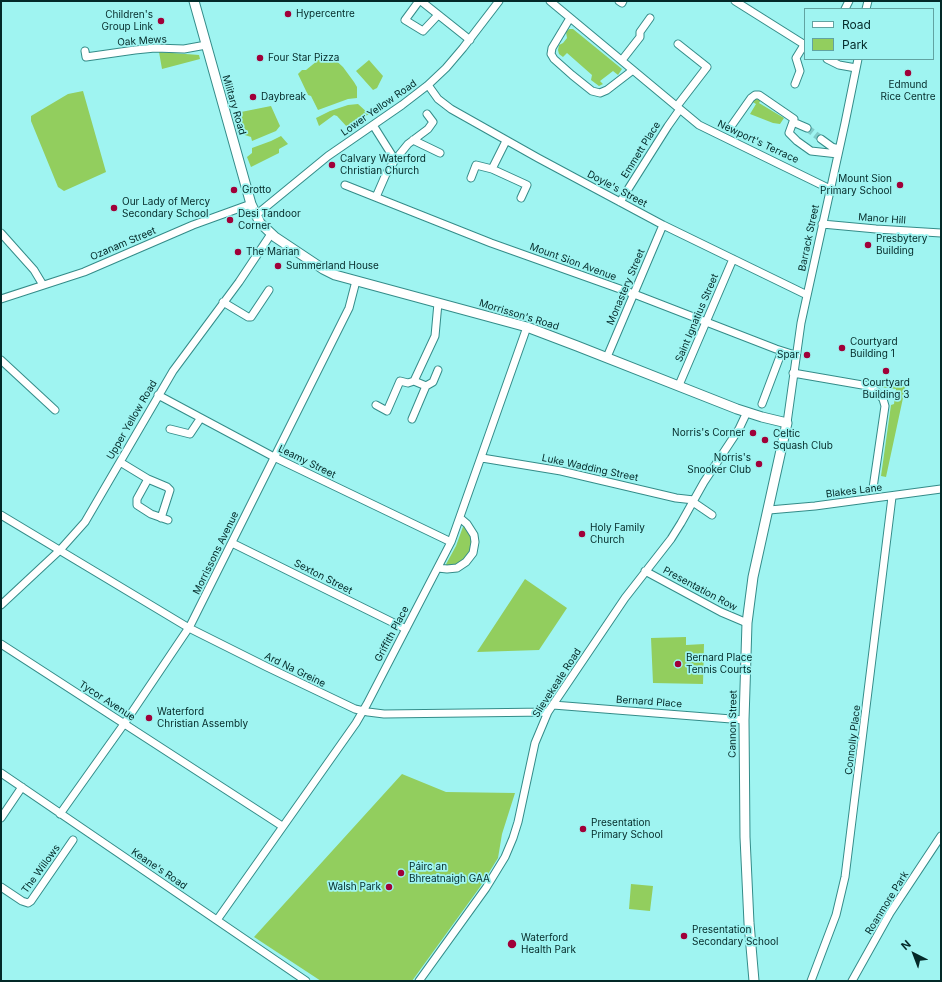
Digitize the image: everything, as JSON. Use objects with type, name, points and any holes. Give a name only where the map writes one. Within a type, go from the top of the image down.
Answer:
[{"type":"main road","name":"Military Road","points":[[194,1],[251,204],[256,215]]},
{"type":"main road","name":"Morrisson's Road","points":[[256,215],[262,226],[271,234],[335,275],[527,327],[747,412],[787,423]]},
{"type":"main road","name":"Cannon Street","points":[[754,981],[746,871],[744,720],[747,624],[753,577],[787,423]]},
{"type":"street","points":[[438,15],[423,31],[405,20],[420,1],[438,15],[470,40]]},
{"type":"street","name":"Lower Yellow Road","points":[[256,215],[322,161],[428,85],[452,62],[499,1]]},
{"type":"street","name":"Newport's Terrace","points":[[550,1],[678,108],[703,127],[766,156],[830,189]]},
{"type":"street","points":[[735,1],[804,45],[796,58],[800,71],[795,84]]},
{"type":"street","points":[[570,18],[552,48],[551,54],[554,59],[592,91],[600,93],[607,90],[633,70]]},
{"type":"street","points":[[622,60],[640,37],[640,32],[650,18]]},
{"type":"street","name":"Emmett Place","points":[[620,202],[678,108],[707,67],[678,44]]},
{"type":"street","name":"Oak Mews","points":[[85,50],[86,57],[135,50],[155,48],[184,49],[206,45]]},
{"type":"street","points":[[829,60],[839,65],[856,68]]},
{"type":"street","name":"Barrack Street","points":[[787,423],[795,355],[858,60]]},
{"type":"street","name":"Doyle's Street","points":[[428,85],[438,99],[448,108],[506,141],[733,260],[807,295]]},
{"type":"street","points":[[732,125],[751,98],[755,95],[759,95],[792,116],[794,122],[789,133],[811,151],[839,152]]},
{"type":"street","points":[[376,197],[386,174],[395,160],[413,140],[428,129],[433,122],[427,114]]},
{"type":"street","points":[[794,122],[807,128]]},
{"type":"street","points":[[373,125],[395,160]]},
{"type":"street","points":[[820,139],[839,152]]},
{"type":"street","points":[[413,140],[440,153]]},
{"type":"street","points":[[492,168],[506,141]]},
{"type":"street","points":[[470,178],[476,165],[492,168],[527,185],[521,198]]},
{"type":"street","name":"Mount Sion Avenue","points":[[345,185],[496,245],[634,294],[795,355]]},
{"type":"street","name":"Ozanam Street","points":[[1,299],[84,272],[193,225],[251,204]]},
{"type":"street","name":"Monastery Street","points":[[607,357],[663,224]]},
{"type":"street","name":"Manor Hill","points":[[822,224],[876,229],[941,232]]},
{"type":"street","points":[[1,233],[34,270],[44,285]]},
{"type":"street","name":"Upper Yellow Road","points":[[1,605],[60,550],[85,522],[158,395],[182,358],[239,282],[271,234]]},
{"type":"street","name":"Saint Ignatius Street","points":[[679,385],[733,260]]},
{"type":"street","name":"Morrissons Avenue","points":[[60,814],[124,724],[189,628],[349,308],[356,281]]},
{"type":"street","points":[[223,302],[251,317],[269,290]]},
{"type":"street","points":[[414,381],[435,336],[438,303]]},
{"type":"street","name":"Griffith Place","points":[[217,920],[363,711],[438,568],[451,542],[460,518],[527,327]]},
{"type":"street","points":[[762,404],[782,351]]},
{"type":"street","points":[[1,360],[55,410]]},
{"type":"street","points":[[412,419],[426,386],[432,382],[438,370]]},
{"type":"street","points":[[793,373],[868,386],[876,391],[883,399],[885,406],[873,488]]},
{"type":"street","points":[[376,405],[387,411],[400,381],[408,383],[414,381],[426,386]]},
{"type":"street","name":"Leamy Street","points":[[158,395],[200,419],[274,457],[451,542]]},
{"type":"street","name":"Slievekeale Road","points":[[419,981],[486,888],[506,857],[518,822],[535,743],[548,712],[625,598],[671,539],[739,428],[747,412]]},
{"type":"street","points":[[170,429],[190,434],[200,419]]},
{"type":"street","name":"Luke Wadding Street","points":[[482,458],[561,471],[693,501]]},
{"type":"street","points":[[120,462],[148,479],[169,489],[165,519],[151,514],[136,504],[137,499],[148,479]]},
{"type":"street","name":"Blakes Lane","points":[[769,510],[815,506],[941,489]]},
{"type":"street","name":"Connolly Place","points":[[811,981],[836,915],[845,882],[892,496]]},
{"type":"street","points":[[693,501],[712,515]]},
{"type":"street","name":"Ard Na Greine","points":[[1,515],[189,628],[333,700],[363,711],[396,714],[548,712]]},
{"type":"street","points":[[438,568],[447,569],[461,566],[473,553],[475,538],[470,528],[460,518]]},
{"type":"street","name":"Sexton Street","points":[[232,543],[406,629]]},
{"type":"street","name":"Presentation Row","points":[[645,571],[721,612],[747,624]]},
{"type":"street","name":"Tycor Avenue","points":[[1,644],[282,826]]},
{"type":"street","name":"Bernard Place","points":[[553,705],[744,720]]},
{"type":"street","name":"Keane's Road","points":[[1,773],[306,981]]},
{"type":"street","points":[[1,818],[22,787]]},
{"type":"street","name":"Roanmore Park","points":[[852,981],[890,914],[941,836]]},
{"type":"street","name":"The Willows","points":[[1,887],[22,901],[28,903],[31,901],[73,840]]},
{"type":"green space","points":[[569,29],[573,29],[622,69],[618,75],[613,71],[600,81],[603,84],[599,86],[591,80],[592,75],[567,53],[563,57],[559,54],[559,45],[567,38],[566,32]]},
{"type":"green space","points":[[159,52],[199,55],[200,59],[162,69]]},
{"type":"green space","points":[[330,55],[343,67],[354,82],[357,87],[357,98],[348,99],[318,110],[311,96],[308,95],[298,74],[302,70],[306,70],[322,57]]},
{"type":"green space","points":[[369,60],[383,76],[377,88],[373,90],[356,71]]},
{"type":"green space","points":[[83,91],[106,172],[64,191],[58,187],[31,121],[31,116],[68,94]]},
{"type":"green space","points":[[754,99],[761,100],[759,103],[784,118],[780,124],[773,123],[750,114],[756,104],[751,101]]},
{"type":"green space","points":[[358,104],[369,114],[348,128],[337,116],[334,115],[319,126],[316,118],[330,111],[348,105]]},
{"type":"green space","points":[[271,106],[280,126],[276,131],[252,141],[251,137],[242,134],[236,113]]},
{"type":"green space","points":[[281,136],[288,144],[279,149],[279,153],[251,167],[247,157],[252,153],[252,148]]},
{"type":"green space","points":[[879,383],[906,384],[886,477],[881,476],[891,405],[894,404],[896,389],[878,387]]},
{"type":"green space","points":[[464,524],[470,533],[472,541],[468,556],[461,562],[451,566],[445,566],[456,546]]},
{"type":"green space","points":[[525,579],[567,608],[539,650],[477,652]]},
{"type":"green space","name":"Bernard Place Tennis Courts","points":[[686,637],[686,645],[704,644],[703,684],[653,683],[651,638]]},
{"type":"green space","name":"Páirc an Bhreatnaigh GAA","points":[[402,774],[446,792],[515,793],[502,834],[498,858],[480,887],[412,981],[321,981],[254,937]]},
{"type":"green space","points":[[631,884],[653,886],[650,911],[629,909]]},
{"type":"tunnel","points":[[807,128],[821,139]]},
{"type":"place","name":"Hypercentre","points":[[288,14]]},
{"type":"place","name":"Children's Group Link","points":[[161,21]]},
{"type":"place","name":"Four Star Pizza","points":[[260,58]]},
{"type":"place","name":"Edmund Rice Centre","points":[[908,73]]},
{"type":"place","name":"Daybreak","points":[[253,97]]},
{"type":"place","name":"Calvary Waterford Christian Church","points":[[332,165]]},
{"type":"place","name":"Mount Sion Primary School","points":[[900,185]]},
{"type":"place","name":"Grotto","points":[[234,190]]},
{"type":"place","name":"Our Lady of Mercy Secondary School","points":[[114,208]]},
{"type":"place","name":"Desi Tandoor Corner","points":[[230,220]]},
{"type":"place","name":"Presbytery Building","points":[[868,245]]},
{"type":"place","name":"The Marian","points":[[238,252]]},
{"type":"place","name":"Summerland House","points":[[278,266]]},
{"type":"place","name":"Courtyard Building 1","points":[[842,348]]},
{"type":"place","name":"Spar","points":[[807,355]]},
{"type":"place","name":"Courtyard Building 3","points":[[886,371]]},
{"type":"place","name":"Norris's Corner","points":[[753,433]]},
{"type":"place","name":"Celtic Squash Club","points":[[765,440]]},
{"type":"place","name":"Norris's Snooker Club","points":[[759,464]]},
{"type":"place","name":"Holy Family Church","points":[[582,534]]},
{"type":"place","name":"Bernard Place Tennis Courts","points":[[678,664]]},
{"type":"place","name":"Waterford Christian Assembly","points":[[149,718]]},
{"type":"place","name":"Presentation Primary School","points":[[583,829]]},
{"type":"place","name":"Páirc an Bhreatnaigh GAA","points":[[401,873]]},
{"type":"place","name":"Walsh Park","points":[[389,887]]},
{"type":"place","name":"Presentation Secondary School","points":[[684,936]]},
{"type":"place","name":"Waterford Health Park","points":[[512,944]]}]
